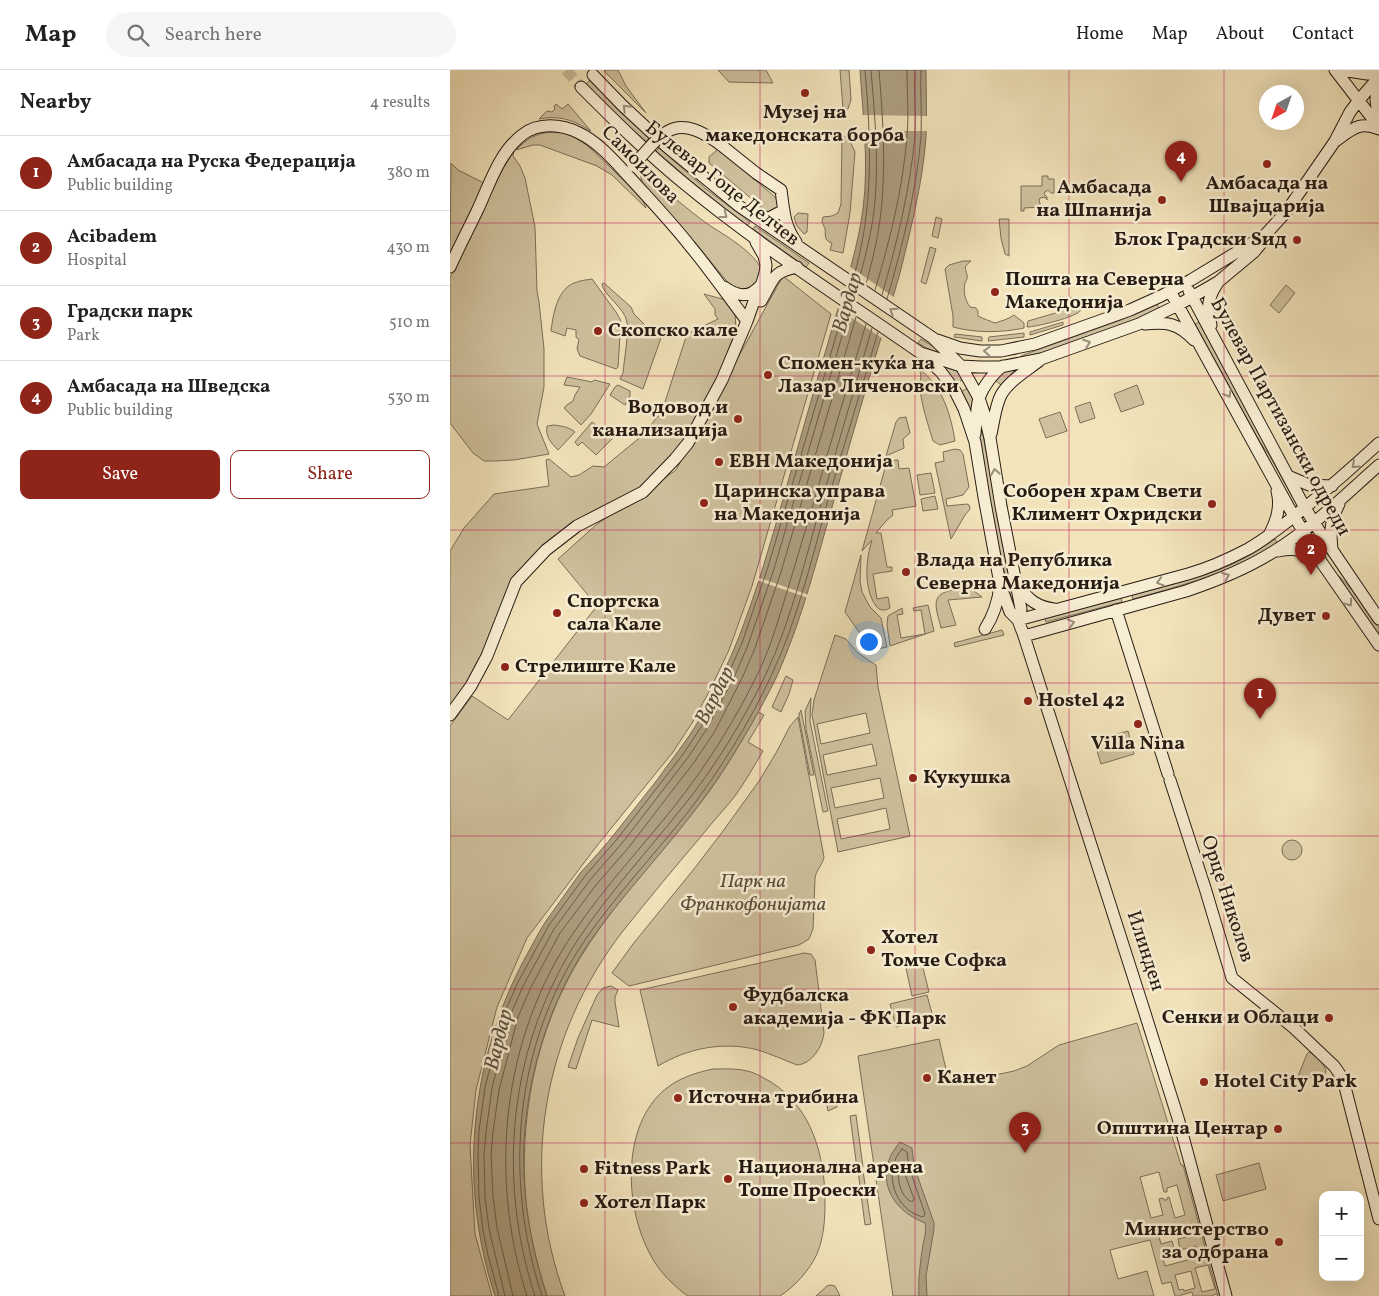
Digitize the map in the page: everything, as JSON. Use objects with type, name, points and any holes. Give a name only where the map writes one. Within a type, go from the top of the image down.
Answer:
[{"type":"street","points":[[1336,70],[1379,128]]},
{"type":"street","points":[[1342,70],[1379,76]]},
{"type":"street","name":"Булевар Гоце Делчев","points":[[593,75],[666,146],[714,186],[755,217],[933,338]]},
{"type":"street","points":[[933,338],[960,348],[980,351],[1001,350],[1036,344],[1130,310],[1184,283],[1265,235],[1274,226],[1286,212],[1335,141],[1358,100],[1379,76]]},
{"type":"street","points":[[1379,76],[1376,100],[1379,123]]},
{"type":"street","name":"Булевар Гоце Делчев","points":[[581,87],[655,159],[693,191],[754,238],[922,354]]},
{"type":"street","name":"Самоилова","points":[[450,267],[500,161],[515,141],[526,132],[539,127],[552,125],[565,127],[584,135],[630,170],[748,321]]},
{"type":"street","points":[[1335,141],[1359,126],[1379,128]]},
{"type":"street","points":[[630,170],[660,136],[668,131],[685,127],[696,129],[721,145],[781,190],[784,218],[789,233],[803,249]]},
{"type":"street","points":[[755,217],[769,218],[784,210]]},
{"type":"street","points":[[922,354],[961,366],[1000,367],[1041,359],[1138,324],[1178,305],[1218,282],[1254,252],[1274,226]]},
{"type":"street","points":[[450,716],[471,686],[487,656],[516,582],[546,550],[577,526],[643,492],[688,443],[722,380],[762,284],[766,265],[764,256],[754,238]]},
{"type":"street","points":[[748,321],[776,275],[784,270],[797,267]]},
{"type":"street","points":[[714,277],[734,293],[743,295],[753,293],[762,284]]},
{"type":"street","points":[[1217,344],[1208,313],[1210,297],[1218,282]]},
{"type":"street","name":"Булевар Партизански одреди","points":[[1184,283],[1305,508],[1379,619]]},
{"type":"street","name":"Булевар Партизански одреди","points":[[1170,291],[1302,531],[1379,646]]},
{"type":"street","points":[[1138,324],[1172,324],[1186,333],[1204,352]]},
{"type":"street","name":"Илинден","points":[[933,338],[961,366],[979,398],[990,438],[1021,609],[1018,620]]},
{"type":"street","name":"Илинден","points":[[975,442],[979,398],[988,383],[1000,367],[1036,344]]},
{"type":"street","name":"Илинден","points":[[922,354],[941,372],[955,391],[964,409],[975,442],[1000,584],[1010,612],[1018,620],[1024,636],[1144,1007],[1178,1118],[1226,1296]]},
{"type":"street","name":"Илинден","points":[[990,438],[996,410],[1002,394],[1010,383],[1041,359]]},
{"type":"street","points":[[1018,620],[1196,571],[1242,552],[1269,536],[1305,508],[1379,443]]},
{"type":"street","points":[[1024,636],[1207,584],[1242,569],[1274,552],[1314,522],[1379,465]]},
{"type":"street","points":[[1288,476],[1309,485],[1332,486]]},
{"type":"street","points":[[1269,536],[1278,512],[1276,484]]},
{"type":"street","points":[[1333,551],[1330,527],[1332,518],[1342,499]]},
{"type":"street","points":[[1274,552],[1288,549],[1302,550],[1322,563]]},
{"type":"street","points":[[1016,581],[1024,594],[1034,603],[1048,609],[1058,610]]},
{"type":"street","points":[[985,629],[995,611],[1000,584]]},
{"type":"street","name":"Орце Николов","points":[[1116,610],[1232,978],[1300,1034],[1339,1073],[1345,1087],[1379,1218]]},
{"type":"green space","points":[[618,70],[626,86],[646,113],[604,71]]},
{"type":"green space","points":[[718,70],[766,70],[773,83],[729,82]]},
{"type":"green space","points":[[840,70],[849,70],[851,100],[848,109],[843,109]]},
{"type":"green space","points":[[590,80],[621,113],[649,138],[645,142],[586,84]]},
{"type":"green space","points":[[556,104],[562,109],[568,104],[591,131],[566,119],[539,119],[547,111],[552,112]]},
{"type":"green space","points":[[552,132],[573,136],[588,146],[643,200],[646,208],[612,175],[597,166],[540,145],[516,150],[532,137]]},
{"type":"green space","points":[[842,137],[848,137],[855,152],[850,213],[843,253],[830,250],[832,243],[826,239],[822,221],[823,217],[838,213],[841,204]]},
{"type":"green space","points":[[659,148],[706,189],[750,222],[747,226],[656,151]]},
{"type":"green space","points":[[718,149],[774,196],[778,202],[777,209],[772,212],[766,211],[709,163],[709,157]]},
{"type":"green space","points":[[514,151],[513,156],[525,178],[535,227],[537,291],[544,349],[544,387],[537,424],[549,454],[514,460],[484,461],[473,453],[450,423],[450,278],[501,172]]},
{"type":"green space","points":[[451,163],[458,170],[488,185],[450,254]]},
{"type":"green space","points":[[640,173],[751,255],[762,270],[756,285],[744,290],[730,285],[642,183]]},
{"type":"green space","points":[[1042,176],[1054,179],[1054,193],[1048,190],[1045,192],[1047,200],[1045,197],[1040,198],[1041,207],[1024,208],[1024,211],[1021,211],[1021,186],[1042,186]]},
{"type":"green space","points":[[798,213],[808,214],[807,232],[804,234],[797,226],[794,217]]},
{"type":"green space","points":[[936,217],[942,219],[938,238],[932,236]]},
{"type":"green space","points":[[999,219],[1009,219],[1009,256],[1005,254]]},
{"type":"green space","points":[[755,226],[809,263],[806,267],[753,229]]},
{"type":"green space","points":[[930,247],[936,249],[926,284],[921,282]]},
{"type":"green space","points":[[971,261],[965,269],[967,277],[964,293],[970,307],[976,308],[978,311],[978,316],[995,323],[1014,315],[1024,323],[1024,328],[988,332],[953,327],[953,316],[945,269],[949,265]]},
{"type":"green space","points":[[783,276],[831,314],[752,586],[729,650],[692,723],[673,752],[596,847],[527,938],[497,1007],[476,1090],[470,1145],[475,1234],[492,1296],[450,1296],[450,726],[472,696],[508,720],[597,606],[558,559],[596,525],[636,497],[609,508],[531,561],[478,667],[450,710],[450,551],[464,528],[494,494],[549,486],[546,460],[549,459],[571,477],[579,475],[593,466],[604,467],[643,435],[662,411],[687,334],[718,319],[715,315],[715,309],[704,294],[726,300],[735,312],[736,330],[718,376],[675,456],[639,496],[676,470]]},
{"type":"green space","points":[[592,279],[621,321],[618,367],[616,369],[580,356],[577,349],[579,340],[576,337],[576,330],[567,328],[565,336],[551,331],[557,302],[561,295],[570,285]]},
{"type":"green space","points":[[604,283],[631,307],[634,314],[648,328],[662,335],[643,389],[620,379],[623,373],[627,322],[622,312],[603,288],[602,284]]},
{"type":"green space","points":[[1286,285],[1295,293],[1279,313],[1270,305]]},
{"type":"green space","points":[[1059,297],[1080,298],[1081,310],[1065,318],[1027,327],[1028,321],[1059,312]]},
{"type":"green space","points":[[1157,304],[1160,310],[1055,349],[1017,359],[1023,355],[1121,320]]},
{"type":"green space","points":[[1063,322],[1063,325],[1030,335],[1030,332]]},
{"type":"green space","points":[[1199,322],[1293,498],[1259,441],[1195,324]]},
{"type":"green space","points":[[1024,333],[1024,337],[988,341],[989,337]]},
{"type":"green space","points":[[955,334],[982,337],[982,341],[954,337]]},
{"type":"green space","points":[[921,339],[942,354],[935,353],[918,343]]},
{"type":"green space","points":[[938,363],[956,367],[964,379],[956,384]]},
{"type":"green space","points":[[919,369],[934,383],[944,401],[955,441],[940,445],[933,441],[922,402],[921,374]]},
{"type":"green space","points":[[1013,369],[1014,371],[1001,385],[994,379],[998,374]]},
{"type":"green space","points":[[567,377],[610,384],[591,414],[581,425],[564,408],[573,401],[580,387],[564,385]]},
{"type":"green space","points":[[618,385],[630,391],[630,396],[625,405],[610,395]]},
{"type":"green space","points":[[1137,385],[1144,404],[1121,412],[1114,394]]},
{"type":"green space","points":[[969,387],[975,400],[971,414],[961,392]]},
{"type":"green space","points":[[1090,402],[1095,418],[1080,423],[1075,407]]},
{"type":"green space","points":[[1060,412],[1067,431],[1046,438],[1039,419]]},
{"type":"green space","points":[[906,417],[910,433],[903,439],[904,448],[886,456],[896,422],[899,418]]},
{"type":"green space","points":[[980,418],[1002,541],[1015,598],[1014,603],[1012,602],[997,543],[978,439]]},
{"type":"green space","points":[[592,422],[613,438],[596,455],[582,442],[578,446],[575,442]]},
{"type":"green space","points":[[547,426],[563,426],[575,432],[558,450],[551,442],[547,433]]},
{"type":"green space","points":[[955,449],[960,450],[963,454],[969,487],[963,495],[946,499],[947,506],[967,504],[970,509],[951,539],[935,463],[944,461],[943,452]]},
{"type":"green space","points":[[898,460],[899,469],[909,468],[916,506],[892,510],[893,515],[876,533],[881,533],[887,567],[892,567],[892,571],[873,574],[877,599],[888,597],[890,608],[883,610],[876,606],[872,599],[867,582],[867,564],[872,540],[862,551],[887,461]]},
{"type":"green space","points":[[931,473],[935,493],[920,495],[917,475]]},
{"type":"green space","points":[[935,496],[938,509],[923,511],[921,499]]},
{"type":"green space","points":[[1275,539],[1277,543],[1225,570],[1189,583],[1133,599],[1132,595],[1193,579],[1228,566]]},
{"type":"green space","points":[[861,555],[860,581],[862,592],[870,607],[881,618],[887,647],[878,649],[859,632],[845,612]]},
{"type":"green space","points":[[1338,575],[1355,593],[1379,628],[1379,636]]},
{"type":"green space","points":[[966,585],[982,597],[948,600],[956,625],[941,628],[936,609],[937,599],[945,592],[953,590],[952,586]]},
{"type":"green space","points":[[1121,598],[1122,602],[1046,622],[1045,618]]},
{"type":"green space","points":[[928,605],[934,631],[890,646],[887,625],[888,616],[902,608],[903,614],[897,615],[901,638],[925,634],[921,610],[914,611],[913,608]]},
{"type":"green space","points":[[1002,630],[1004,635],[955,647],[954,643]]},
{"type":"green space","points":[[835,635],[846,639],[858,653],[876,665],[878,687],[910,836],[838,852],[812,715],[814,700]],"holes":[[[866,713],[870,733],[821,744],[817,724]],[[872,744],[877,765],[827,775],[823,755]],[[880,778],[884,798],[835,808],[831,788]],[[886,808],[890,829],[841,839],[837,819]]]},
{"type":"green space","points":[[786,676],[793,680],[781,712],[772,707]]},
{"type":"green space","points":[[811,698],[810,721],[828,811],[823,812],[806,729],[805,711]]},
{"type":"green space","points":[[801,710],[814,775],[810,775],[799,717]]},
{"type":"green space","points":[[758,712],[764,715],[748,742],[763,751],[746,780],[735,796],[623,931],[595,971],[573,1014],[557,1059],[546,1106],[542,1153],[543,1201],[551,1249],[565,1296],[547,1296],[530,1230],[526,1203],[524,1157],[530,1092],[546,1030],[572,971],[589,944],[625,895],[718,779]]},
{"type":"green space","name":"Парк на Франкофонијата","points":[[798,717],[824,857],[815,878],[813,929],[809,939],[799,945],[629,986],[612,973],[723,831],[759,781],[790,726]]},
{"type":"green space","points":[[1128,731],[1134,754],[1101,764],[1094,741]]},
{"type":"green space","points":[[1292,840],[1299,843],[1302,850],[1299,857],[1292,860],[1285,857],[1282,850],[1285,843]]},
{"type":"green space","name":"Фудбалска академија - ФК Парк","points":[[804,953],[811,954],[815,960],[824,1032],[819,1048],[812,1058],[797,1065],[758,1050],[745,1047],[719,1046],[694,1051],[658,1066],[640,990]]},
{"type":"green space","points":[[922,964],[929,992],[912,996],[906,968]]},
{"type":"green space","points":[[611,986],[618,990],[615,1002],[619,1027],[592,1020],[576,1069],[568,1067],[578,1038],[597,995],[603,988]]},
{"type":"green space","points":[[927,995],[933,1017],[896,1027],[890,1004]]},
{"type":"green space","points":[[1137,1023],[1181,1165],[1183,1165],[1218,1296],[1216,1294],[1211,1296],[1193,1296],[1192,1292],[1175,1296],[1171,1282],[1162,1284],[1150,1240],[1110,1250],[1118,1279],[1147,1271],[1154,1296],[893,1296],[858,1056],[939,1039],[948,1078],[986,1077],[1027,1066],[1059,1045]],"holes":[[[1159,1172],[1164,1192],[1167,1192],[1167,1188],[1177,1185],[1185,1215],[1175,1218],[1169,1197],[1167,1200],[1159,1199],[1163,1215],[1151,1218],[1140,1177]],[[1191,1224],[1194,1235],[1178,1239],[1180,1250],[1196,1246],[1199,1257],[1165,1266],[1162,1255],[1175,1252],[1172,1241],[1161,1244],[1158,1233]],[[1208,1265],[1215,1289],[1202,1292],[1195,1268]],[[1191,1271],[1195,1288],[1184,1291],[1183,1289],[1179,1290],[1175,1275]]]},
{"type":"green space","points":[[1309,1052],[1315,1055],[1324,1066],[1326,1072],[1324,1075],[1301,1080],[1298,1076]]},
{"type":"green space","name":"Национална арена Тоше Проески","points":[[713,1069],[737,1069],[751,1072],[771,1082],[797,1105],[806,1119],[819,1151],[825,1202],[821,1241],[817,1254],[806,1272],[791,1288],[780,1296],[687,1295],[671,1282],[657,1266],[646,1246],[638,1223],[631,1175],[633,1151],[639,1129],[648,1109],[661,1093],[676,1082],[693,1074]]},
{"type":"green space","points":[[835,1095],[837,1107],[828,1111],[826,1100]]},
{"type":"green space","points":[[856,1115],[863,1167],[857,1168],[850,1116]]},
{"type":"green space","points":[[1259,1163],[1266,1189],[1223,1201],[1216,1175]]},
{"type":"green space","points":[[858,1171],[863,1171],[871,1224],[865,1225]]},
{"type":"green space","points":[[827,1286],[835,1286],[840,1296],[816,1296]]},
{"type":"water","name":"Вардар","points":[[860,70],[926,70],[924,153],[916,205],[900,273],[808,589],[794,633],[777,676],[737,748],[716,782],[590,941],[573,968],[558,998],[536,1061],[525,1127],[526,1205],[536,1257],[547,1296],[495,1296],[483,1252],[476,1208],[474,1164],[476,1119],[483,1075],[494,1032],[510,990],[544,924],[581,872],[621,826],[689,735],[708,703],[739,636],[767,553],[849,274],[858,236],[865,192],[865,140]]},
{"type":"water","points":[[900,1142],[912,1148],[914,1166],[934,1223],[926,1276],[927,1296],[919,1296],[925,1223],[905,1212],[898,1205],[888,1187],[886,1177],[891,1155]]},
{"type":"pier","points":[[860,115],[929,116],[929,131],[861,131]]},
{"type":"pier","points":[[849,266],[895,298],[883,339],[836,307]]},
{"type":"pier","points":[[757,577],[809,595],[808,598],[756,580]]},
{"type":"tunnel","points":[[566,70],[581,87]]},
{"type":"place","name":"Музеј на македонската борба","points":[[805,93]]},
{"type":"place","name":"Амбасада на Швајцарија","points":[[1267,164]]},
{"type":"place","name":"Амбасада на Шведска","points":[[1181,182]]},
{"type":"place","name":"Амбасада на Шпанија","points":[[1162,200]]},
{"type":"place","name":"Блок Градски Sид","points":[[1297,240]]},
{"type":"place","name":"Пошта на Северна Македонија","points":[[995,292]]},
{"type":"place","name":"Скопско кале","points":[[598,331]]},
{"type":"place","name":"Спомен-куќа на Лазар Личеновски","points":[[768,375]]},
{"type":"place","name":"Водовод и канализација","points":[[738,419]]},
{"type":"place","name":"ЕВН Македонија","points":[[719,462]]},
{"type":"place","name":"Царинска управа на Македонија","points":[[704,503]]},
{"type":"place","name":"Соборен храм Свети Климент Охридски","points":[[1212,504]]},
{"type":"place","name":"Влада на Република Северна Македонија","points":[[906,572]]},
{"type":"place","name":"Acibadem","points":[[1311,575]]},
{"type":"place","name":"Спортска сала Кале","points":[[557,613]]},
{"type":"place","name":"Дувет","points":[[1326,616]]},
{"type":"place","name":"Стрелиште Кале","points":[[505,667]]},
{"type":"place","name":"Hostel 42","points":[[1028,701]]},
{"type":"place","name":"Aмбасада на Руска Федерациjа","points":[[1260,719]]},
{"type":"place","name":"Villa Nina","points":[[1138,724]]},
{"type":"place","name":"Кукушка","points":[[913,778]]},
{"type":"place","name":"Хотел Томче Софка","points":[[871,950]]},
{"type":"place","name":"Фудбалска академија - ФК Парк","points":[[733,1007]]},
{"type":"place","name":"Сенки и Облаци","points":[[1329,1018]]},
{"type":"place","name":"Канет","points":[[927,1078]]},
{"type":"place","name":"Hotel City Park","points":[[1204,1082]]},
{"type":"place","name":"Источна трибина","points":[[678,1098]]},
{"type":"place","name":"Општина Центар","points":[[1278,1129]]},
{"type":"place","name":"Градски парк","points":[[1025,1153]]},
{"type":"place","name":"Fitness Park","points":[[584,1169]]},
{"type":"place","name":"Национална арена Тоше Проески","points":[[728,1179]]},
{"type":"place","name":"Хотел Парк","points":[[584,1203]]},
{"type":"place","name":"Министерство за одбрана","points":[[1279,1242]]}]
